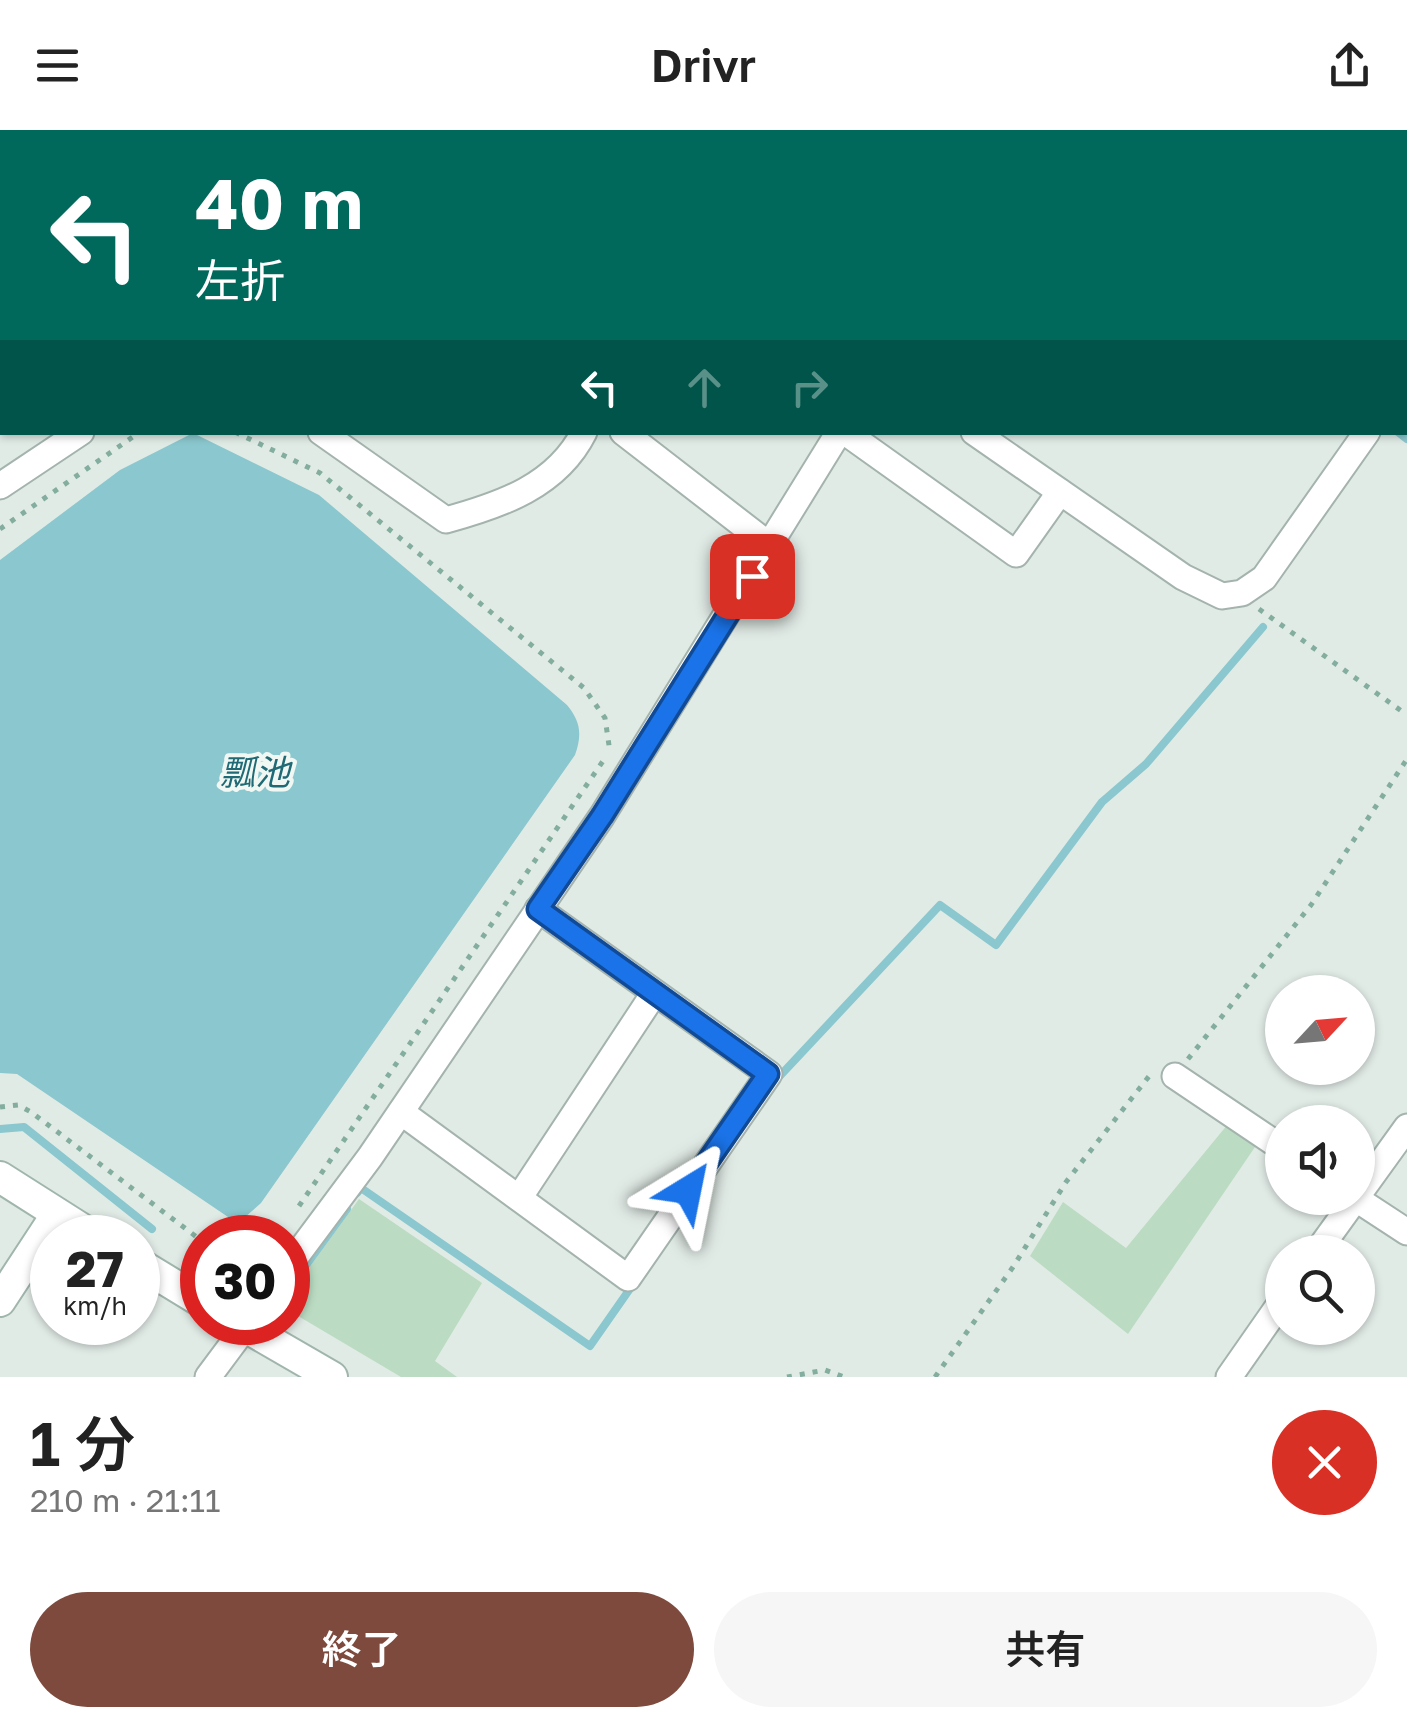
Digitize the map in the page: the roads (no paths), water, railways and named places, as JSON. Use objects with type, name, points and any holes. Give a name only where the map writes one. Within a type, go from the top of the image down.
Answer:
[{"type":"main road","points":[[0,1177],[56,1214],[0,1301]]},
{"type":"main road","points":[[279,1345],[332,1377]]},
{"type":"street","points":[[0,486],[76,435]]},
{"type":"street","points":[[325,435],[446,520],[512,501],[573,454],[582,435]]},
{"type":"street","points":[[627,435],[769,545]]},
{"type":"street","points":[[310,1237],[401,1112],[602,816],[840,435]]},
{"type":"street","points":[[846,435],[1016,554],[1060,492]]},
{"type":"street","points":[[978,435],[1183,578],[1222,596],[1242,594],[1264,578],[1365,435]]},
{"type":"street","points":[[401,1112],[628,1278],[768,1074],[652,995],[538,909]]},
{"type":"street","points":[[519,1198],[652,995]]},
{"type":"street","points":[[1175,1076],[1265,1137]]},
{"type":"street","points":[[1375,1171],[1407,1128]]},
{"type":"street","points":[[1375,1210],[1407,1232]]},
{"type":"street","points":[[1228,1377],[1265,1325]]},
{"type":"street","points":[[208,1377],[230,1345]]},
{"type":"water","name":"瓢池","points":[[189,435],[197,435],[319,495],[567,705],[578,723],[575,755],[261,1203],[247,1215],[225,1215],[17,1074],[0,1073],[0,560],[120,470]]},
{"type":"waterway","points":[[1402,435],[1407,439]]},
{"type":"waterway","points":[[777,1079],[940,905],[996,945],[1102,802],[1146,764],[1263,627]]},
{"type":"waterway","points":[[0,1129],[24,1127],[134,1215]]},
{"type":"waterway","points":[[357,1193],[361,1188],[590,1346],[634,1283]]},
{"type":"waterway","points":[[310,1260],[347,1209]]}]
